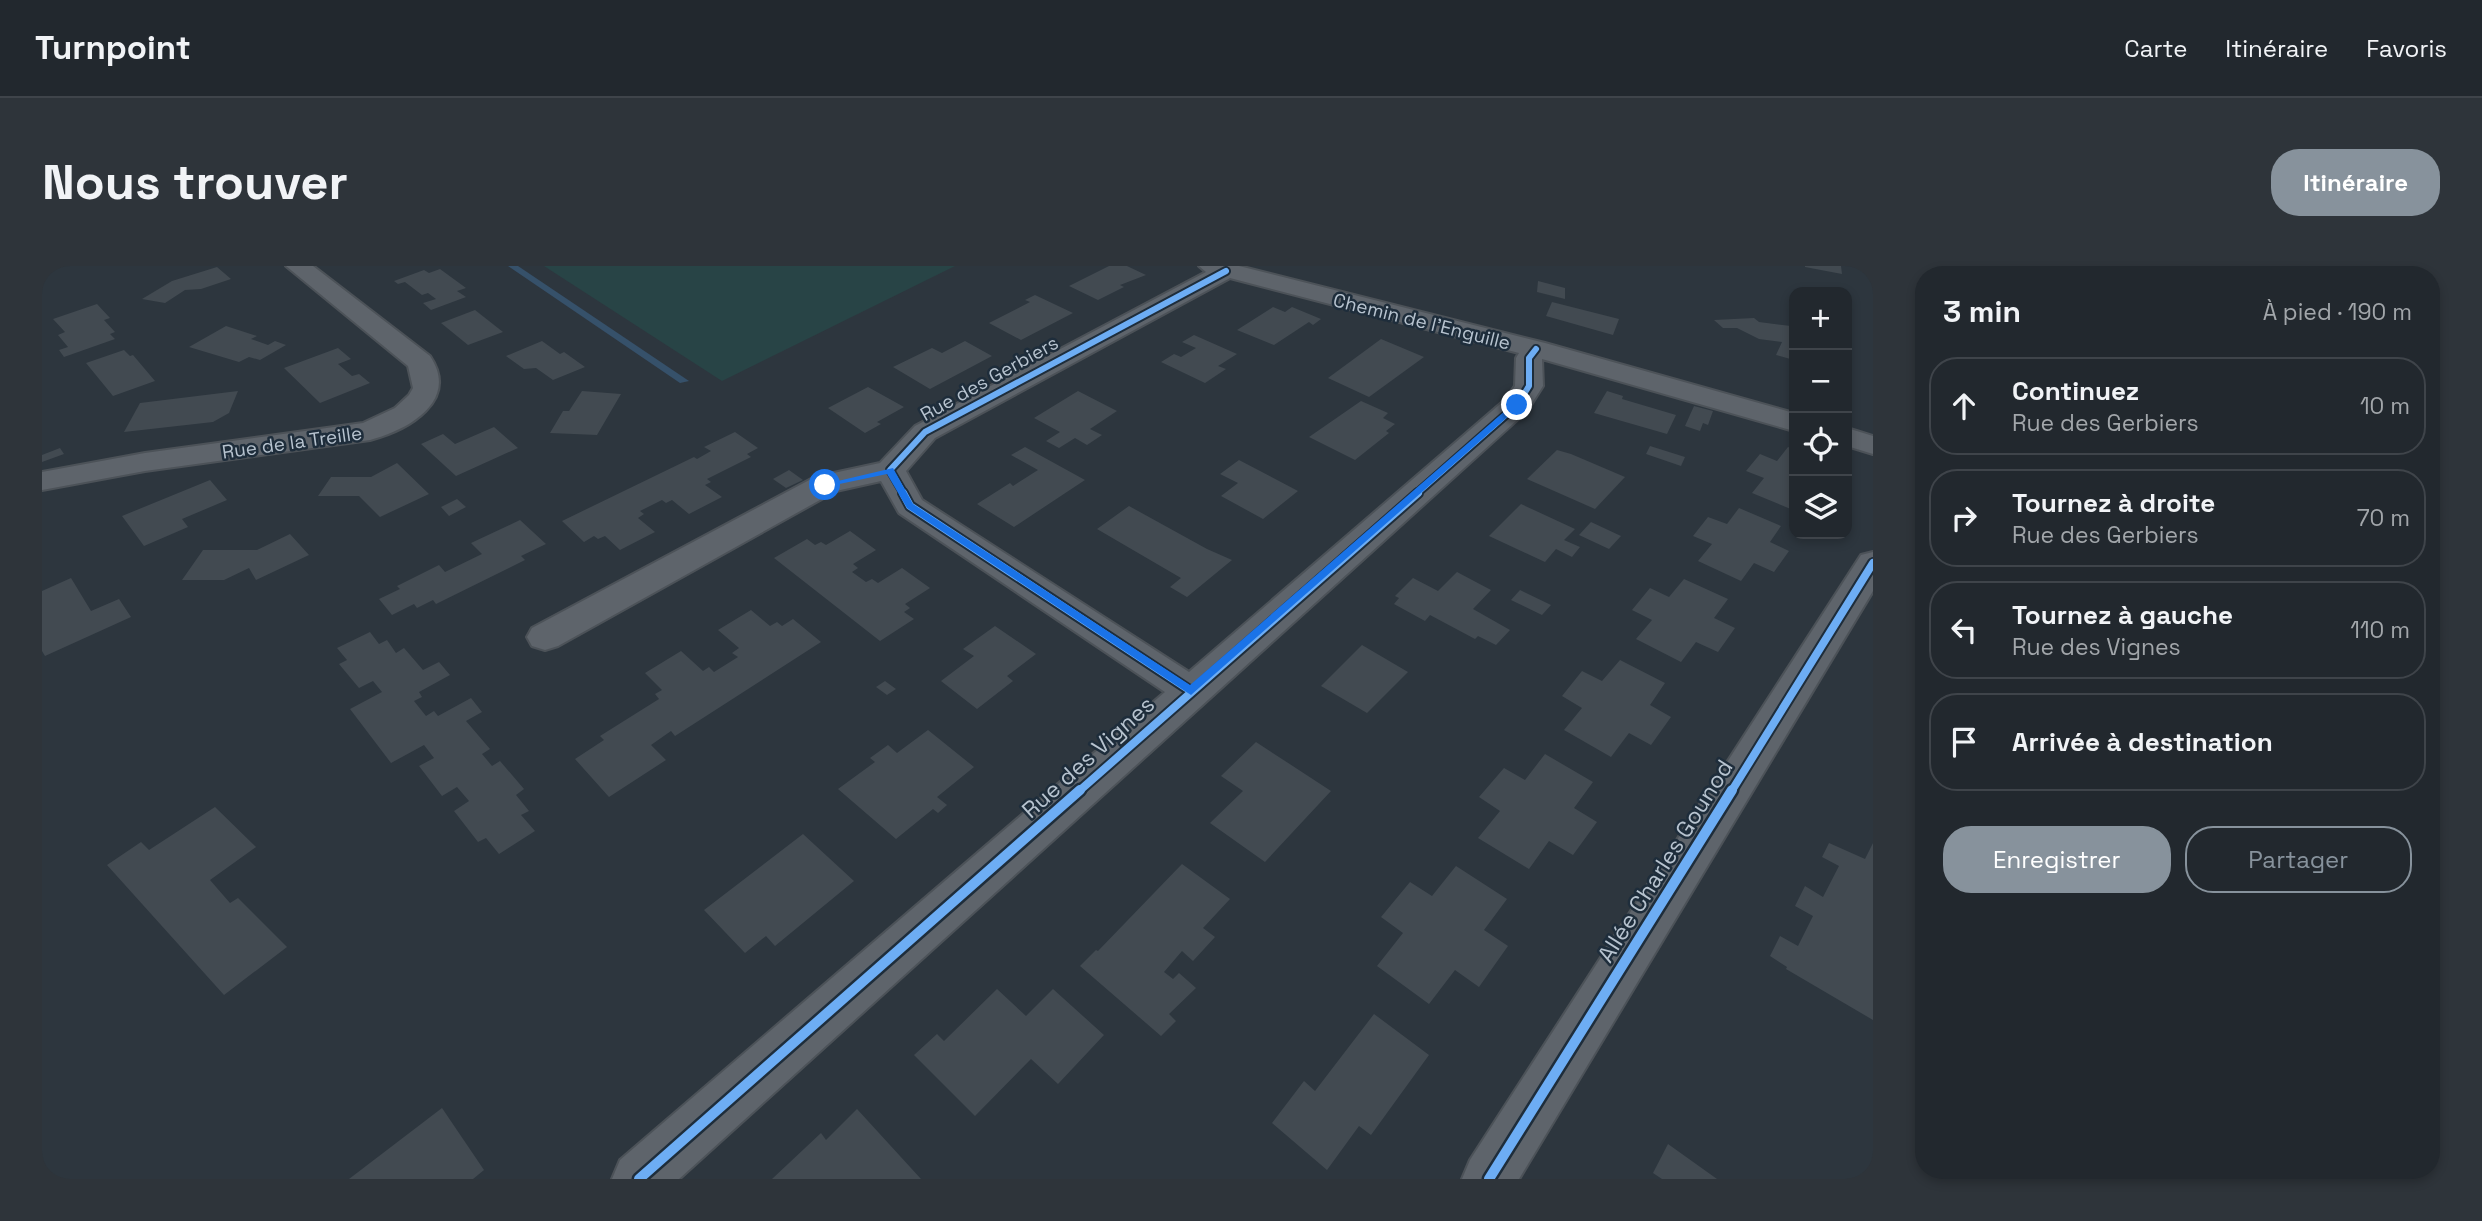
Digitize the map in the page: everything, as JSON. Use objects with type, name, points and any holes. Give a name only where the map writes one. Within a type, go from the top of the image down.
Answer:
[{"type":"street","name":"Rue de la Treille","points":[[42,481],[145,462],[370,431],[398,418],[420,403],[428,389],[427,373],[420,362],[298,266]]},
{"type":"street","name":"Chemin de l'Enguille","points":[[1219,269],[1536,349],[1789,421]]},
{"type":"street","name":"Rue des Gerbiers","points":[[890,470],[925,432],[1219,269]]},
{"type":"street","name":"Rue des Vignes","points":[[639,1179],[1517,405],[1529,387],[1530,358],[1536,349]]},
{"type":"street","points":[[1852,439],[1873,445]]},
{"type":"street","points":[[545,637],[825,485],[890,470],[910,506],[1191,691]]},
{"type":"street","name":"Allée Charles Gounod","points":[[1489,1179],[1873,563]]},
{"type":"green space","points":[[544,266],[955,266],[722,381]]},
{"type":"building","points":[[1109,266],[1127,266],[1146,275],[1120,285],[1124,287],[1098,300],[1069,286]]},
{"type":"building","points":[[1841,266],[1842,274],[1805,267]]},
{"type":"building","points":[[217,267],[231,279],[201,289],[185,290],[165,303],[142,299],[172,281]]},
{"type":"building","points":[[440,269],[466,288],[457,291],[466,297],[431,310],[423,303],[436,299],[428,293],[422,295],[405,282],[398,284],[394,281],[424,270],[429,273]]},
{"type":"building","points":[[1538,281],[1565,288],[1565,299],[1537,292]]},
{"type":"building","points":[[1035,295],[1073,313],[1021,340],[989,323],[1030,302],[1025,300]]},
{"type":"building","points":[[1552,302],[1619,319],[1613,335],[1546,316]]},
{"type":"building","points":[[97,304],[110,318],[104,320],[115,332],[110,334],[115,339],[64,357],[59,350],[68,347],[58,335],[65,332],[53,319]]},
{"type":"building","points":[[1273,307],[1285,312],[1292,307],[1321,319],[1313,325],[1309,322],[1274,345],[1237,330]]},
{"type":"building","points":[[475,310],[503,332],[468,345],[441,323]]},
{"type":"building","points":[[1754,318],[1759,322],[1789,326],[1789,359],[1776,355],[1782,342],[1759,339],[1737,328],[1723,328],[1714,320]]},
{"type":"building","points":[[226,326],[257,336],[251,339],[268,345],[275,341],[286,345],[260,360],[249,357],[239,362],[189,347]]},
{"type":"building","points":[[1194,335],[1237,354],[1218,366],[1226,369],[1205,383],[1161,362],[1174,354],[1181,357],[1196,348],[1182,342]]},
{"type":"building","points":[[1381,339],[1424,357],[1369,397],[1328,378]]},
{"type":"building","points":[[542,341],[585,367],[553,380],[536,368],[524,369],[506,356]]},
{"type":"building","points":[[965,341],[992,356],[930,389],[893,367],[932,348],[942,353]]},
{"type":"building","points":[[338,348],[351,359],[338,364],[352,376],[359,374],[370,383],[320,403],[284,368]]},
{"type":"building","points":[[124,350],[130,356],[133,355],[155,381],[113,396],[86,363]]},
{"type":"building","points":[[868,387],[904,407],[877,422],[881,424],[865,433],[828,408]]},
{"type":"building","points":[[238,391],[229,413],[213,422],[124,432],[140,403]]},
{"type":"building","points":[[582,391],[621,394],[597,435],[550,433],[563,411],[569,411]]},
{"type":"building","points":[[1078,391],[1117,411],[1090,429],[1102,435],[1087,445],[1075,438],[1059,448],[1046,441],[1060,432],[1034,418]]},
{"type":"building","points":[[1607,391],[1623,396],[1622,399],[1676,415],[1667,434],[1594,413]]},
{"type":"building","points":[[1361,401],[1388,413],[1383,418],[1395,424],[1386,431],[1389,433],[1355,460],[1309,437]]},
{"type":"building","points":[[1694,406],[1713,411],[1708,425],[1703,423],[1700,431],[1685,426]]},
{"type":"building","points":[[494,427],[518,448],[456,476],[421,444],[443,434],[455,444]]},
{"type":"building","points":[[735,432],[758,448],[747,454],[751,457],[707,479],[711,482],[705,485],[722,497],[689,514],[672,500],[666,503],[662,500],[640,511],[644,514],[638,518],[655,532],[620,550],[605,536],[598,539],[594,536],[584,542],[562,521],[694,457],[697,459],[711,451],[704,447]]},
{"type":"building","points":[[1650,446],[1685,457],[1681,466],[1646,454]]},
{"type":"building","points":[[1025,447],[1085,480],[1014,527],[977,504],[1010,483],[1013,486],[1038,470],[1011,455]]},
{"type":"building","points":[[1789,447],[1789,508],[1752,493],[1764,478],[1746,471],[1760,454],[1777,461]]},
{"type":"building","points":[[60,448],[64,454],[42,462],[42,455]]},
{"type":"building","points":[[1557,450],[1625,477],[1595,509],[1527,479]]},
{"type":"building","points":[[1239,460],[1298,491],[1263,519],[1221,496],[1238,483],[1220,474]]},
{"type":"building","points":[[397,463],[429,494],[380,517],[359,496],[318,496],[331,477],[371,477]]},
{"type":"building","points":[[789,470],[803,480],[786,488],[773,479]]},
{"type":"building","points":[[210,480],[227,500],[182,519],[188,527],[144,546],[122,516]]},
{"type":"building","points":[[457,499],[466,507],[449,516],[441,507]]},
{"type":"building","points":[[1521,504],[1575,529],[1564,540],[1580,547],[1572,557],[1556,549],[1545,562],[1489,536]]},
{"type":"building","points":[[1129,506],[1232,560],[1187,597],[1170,587],[1181,578],[1097,529]]},
{"type":"building","points":[[1739,508],[1781,526],[1770,542],[1789,551],[1774,572],[1754,563],[1741,581],[1698,561],[1712,544],[1693,536],[1708,517],[1727,524]]},
{"type":"building","points":[[520,520],[546,544],[521,556],[525,560],[436,604],[433,600],[417,608],[414,604],[392,615],[379,599],[400,589],[397,586],[439,565],[445,572],[482,554],[471,543]]},
{"type":"building","points":[[1591,522],[1621,536],[1609,549],[1579,535]]},
{"type":"building","points":[[850,531],[876,550],[853,564],[858,568],[852,572],[866,582],[872,579],[878,583],[902,568],[930,588],[905,604],[910,608],[904,612],[914,619],[880,641],[774,558],[807,539],[815,545],[821,542],[826,545]]},
{"type":"building","points":[[290,534],[309,555],[256,580],[249,568],[224,580],[182,580],[203,550],[257,550]]},
{"type":"building","points":[[1457,572],[1491,590],[1473,609],[1510,630],[1496,645],[1478,636],[1475,639],[1430,615],[1425,621],[1394,604],[1399,598],[1395,596],[1413,578],[1438,591]]},
{"type":"building","points":[[71,578],[91,611],[119,599],[131,617],[45,656],[42,651],[42,591]]},
{"type":"building","points":[[1684,579],[1728,599],[1714,618],[1735,628],[1718,652],[1696,642],[1681,662],[1636,639],[1652,620],[1632,610],[1650,588],[1669,597]]},
{"type":"building","points":[[1520,590],[1551,605],[1542,615],[1511,600]]},
{"type":"building","points":[[751,610],[770,626],[777,622],[782,626],[793,619],[821,642],[675,736],[671,731],[651,745],[666,760],[609,797],[575,759],[604,740],[600,736],[659,699],[655,694],[662,690],[645,673],[681,651],[703,671],[709,667],[714,672],[738,657],[732,653],[739,648],[718,630]]},
{"type":"building","points":[[995,626],[1036,654],[1007,676],[1013,681],[977,709],[941,681],[974,656],[963,649]]},
{"type":"building","points":[[370,632],[379,644],[387,640],[396,653],[404,648],[423,670],[439,662],[450,675],[419,692],[422,697],[414,701],[426,716],[434,711],[438,716],[471,698],[482,712],[466,721],[490,749],[482,754],[492,766],[500,761],[524,789],[516,795],[529,811],[521,815],[535,831],[499,854],[486,838],[478,842],[454,811],[469,801],[457,787],[442,796],[419,766],[434,758],[424,745],[391,763],[350,709],[382,692],[373,681],[359,688],[339,664],[347,660],[337,648]]},
{"type":"building","points":[[1362,645],[1408,672],[1367,713],[1321,686]]},
{"type":"building","points":[[1620,660],[1665,683],[1650,705],[1671,717],[1651,745],[1629,733],[1611,757],[1564,730],[1582,708],[1562,696],[1582,671],[1602,681]]},
{"type":"building","points":[[885,681],[896,689],[887,695],[876,687]]},
{"type":"building","points":[[928,730],[974,767],[937,797],[947,805],[938,813],[933,809],[896,839],[838,789],[875,762],[870,758],[888,745],[897,753]]},
{"type":"building","points":[[1256,742],[1331,791],[1265,862],[1210,823],[1243,791],[1221,776]]},
{"type":"building","points":[[1545,754],[1593,782],[1574,808],[1597,822],[1573,855],[1549,841],[1529,869],[1478,838],[1500,811],[1479,797],[1504,768],[1525,780]]},
{"type":"building","points":[[215,807],[256,847],[210,880],[230,903],[238,898],[287,947],[224,995],[107,865],[141,842],[149,850]]},
{"type":"building","points":[[803,834],[854,881],[775,946],[766,936],[745,953],[704,910]]},
{"type":"building","points":[[1829,843],[1865,859],[1873,843],[1873,1020],[1786,969],[1787,967],[1770,956],[1780,936],[1798,946],[1813,916],[1795,906],[1805,886],[1823,897],[1839,866],[1822,857]]},
{"type":"building","points":[[1182,864],[1230,899],[1203,928],[1215,937],[1193,961],[1182,951],[1164,972],[1173,979],[1179,973],[1196,988],[1169,1014],[1176,1021],[1161,1036],[1080,966],[1098,951]]},
{"type":"building","points":[[1456,866],[1507,899],[1484,930],[1508,946],[1479,987],[1455,970],[1429,1004],[1377,966],[1403,933],[1381,917],[1410,882],[1432,896]]},
{"type":"building","points":[[997,989],[1026,1016],[1053,989],[1104,1035],[1058,1084],[1031,1059],[975,1116],[914,1055],[937,1034],[944,1041]]},
{"type":"building","points":[[1374,1014],[1429,1055],[1371,1135],[1359,1126],[1327,1170],[1272,1123],[1304,1081],[1315,1091]]},
{"type":"building","points":[[442,1108],[484,1170],[473,1179],[349,1179]]},
{"type":"building","points":[[857,1109],[921,1179],[772,1179],[821,1133],[826,1140]]},
{"type":"building","points":[[1668,1144],[1717,1179],[1662,1179],[1653,1173]]},
{"type":"waterway","points":[[512,266],[684,381]]},
{"type":"cycle path","points":[[1191,691],[910,506],[890,470],[925,432],[1226,271]]},
{"type":"cycle path","points":[[639,1179],[1517,405],[1529,386],[1529,358],[1536,349]]},
{"type":"cycle path","points":[[1489,1179],[1873,563]]},
{"type":"route","points":[[825,485],[890,470],[910,506],[1191,691],[1517,405]]}]
